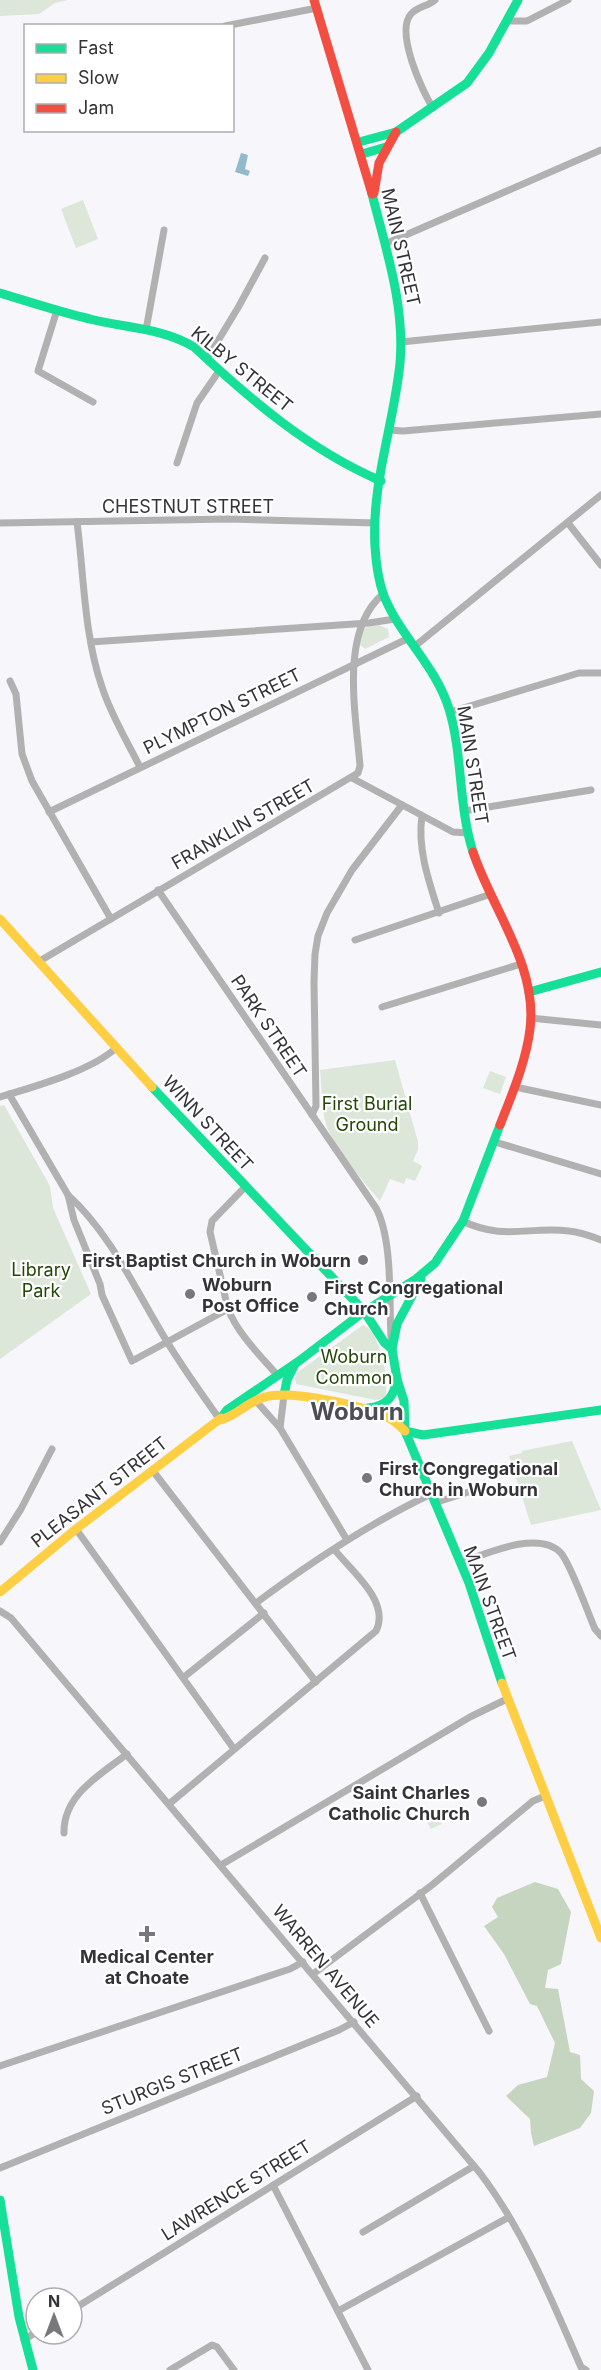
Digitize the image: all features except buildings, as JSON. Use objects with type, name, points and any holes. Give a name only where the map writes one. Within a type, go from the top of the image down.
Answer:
[{"type":"main road","points":[[359,142],[396,132],[433,108],[472,78],[518,0]]},
{"type":"main road","name":"MAIN STREET","points":[[316,4],[359,142],[398,297],[401,342],[376,523],[377,565],[383,594],[395,619],[438,682],[450,712],[468,833],[477,862],[521,964],[529,992],[530,1018],[526,1048],[495,1142],[462,1221],[445,1251],[422,1277],[397,1324],[392,1349],[397,1379],[406,1409],[405,1431],[478,1607],[507,1700],[601,1938]]},
{"type":"main road","points":[[374,200],[376,170],[386,147],[396,132]]},
{"type":"main road","points":[[362,154],[386,147]]},
{"type":"main road","name":"KILBY STREET","points":[[0,293],[101,322],[182,339],[256,404],[291,429],[353,469],[381,481]]},
{"type":"main road","name":"WINN STREET","points":[[0,919],[116,1048],[364,1311],[384,1342],[392,1349]]},
{"type":"main road","points":[[529,992],[601,972]]},
{"type":"main road","name":"MAIN STREET","points":[[364,1311],[422,1277]]},
{"type":"main road","name":"PLEASANT STREET","points":[[0,1592],[76,1529],[220,1420],[226,1410],[296,1363],[364,1311]]},
{"type":"main road","points":[[296,1363],[289,1375],[285,1395],[360,1408],[378,1408],[388,1403],[393,1395],[397,1379]]},
{"type":"main road","name":"PLEASANT STREET","points":[[220,1420],[231,1418],[267,1396],[285,1395]]},
{"type":"main road","points":[[360,1408],[393,1420],[405,1431],[423,1435],[601,1410]]},
{"type":"main road","points":[[0,2200],[24,2340]]},
{"type":"main road","points":[[26,2346],[33,2370]]},
{"type":"street","points":[[433,108],[425,95],[408,47],[407,24],[412,13],[435,0]]},
{"type":"street","points":[[507,21],[527,21],[568,0]]},
{"type":"street","points":[[233,24],[316,4]]},
{"type":"street","points":[[385,244],[601,150]]},
{"type":"street","points":[[146,330],[164,230]]},
{"type":"street","points":[[207,359],[265,258]]},
{"type":"street","points":[[57,310],[38,371],[93,402]]},
{"type":"street","points":[[401,342],[601,322]]},
{"type":"street","points":[[177,463],[197,403],[219,371]]},
{"type":"street","points":[[389,429],[403,431],[601,414]]},
{"type":"street","name":"PLYMPTON STREET","points":[[49,812],[355,664],[412,642],[601,495]]},
{"type":"street","name":"CHESTNUT STREET","points":[[0,523],[229,519],[376,523]]},
{"type":"street","points":[[77,522],[91,642],[105,695],[140,767]]},
{"type":"street","points":[[568,522],[601,565]]},
{"type":"street","points":[[383,594],[371,606],[357,638],[355,703],[360,766],[358,774],[352,778],[453,832],[468,833]]},
{"type":"street","points":[[91,642],[362,624],[395,619]]},
{"type":"street","points":[[450,712],[579,673],[601,673]]},
{"type":"street","points":[[10,681],[16,694],[24,760],[32,781],[111,919]]},
{"type":"street","name":"FRANKLIN STREET","points":[[38,962],[352,778]]},
{"type":"street","points":[[464,811],[591,790]]},
{"type":"street","points":[[312,1115],[316,1106],[314,958],[320,929],[352,870],[402,805]]},
{"type":"street","points":[[422,816],[424,861],[439,913]]},
{"type":"street","name":"PARK STREET","points":[[158,890],[379,1213],[387,1243],[392,1349]]},
{"type":"street","points":[[355,940],[491,894]]},
{"type":"street","points":[[382,1007],[521,964]]},
{"type":"street","points":[[530,1018],[601,1025]]},
{"type":"street","points":[[0,1097],[103,1059],[116,1048]]},
{"type":"street","points":[[515,1087],[601,1105]]},
{"type":"street","points":[[9,1094],[68,1195],[86,1212],[109,1244],[167,1342],[220,1420]]},
{"type":"street","points":[[495,1142],[601,1174]]},
{"type":"street","points":[[246,1186],[215,1217],[210,1227],[228,1309],[238,1329],[277,1375]]},
{"type":"street","points":[[68,1195],[74,1220],[102,1295],[132,1361],[228,1309]]},
{"type":"street","points":[[462,1221],[475,1227],[502,1232],[577,1232],[601,1240]]},
{"type":"street","points":[[280,1428],[285,1395]]},
{"type":"street","points":[[256,1401],[280,1428],[347,1540]]},
{"type":"street","points":[[0,1542],[21,1509],[52,1449]]},
{"type":"street","points":[[153,1471],[316,1682]]},
{"type":"street","points":[[256,1603],[347,1540],[432,1498],[484,1487]]},
{"type":"street","points":[[76,1529],[234,1749]]},
{"type":"street","points":[[460,1563],[513,1545],[538,1545],[556,1549],[564,1557],[595,1629],[601,1636]]},
{"type":"street","points":[[169,1804],[376,1631],[380,1621],[377,1606],[370,1592],[334,1549]]},
{"type":"street","name":"WARREN AVENUE","points":[[0,1611],[12,1618],[474,2166],[509,2217],[584,2369]]},
{"type":"street","points":[[184,1677],[264,1613]]},
{"type":"street","points":[[220,1865],[470,1717],[507,1700]]},
{"type":"street","points":[[64,1833],[65,1815],[75,1797],[127,1754]]},
{"type":"street","points":[[313,1974],[420,1893],[533,1801],[545,1796]]},
{"type":"street","points":[[420,1893],[489,2031]]},
{"type":"street","points":[[0,2066],[290,1969],[303,1962]]},
{"type":"street","name":"STURGIS STREET","points":[[0,2168],[354,2022]]},
{"type":"street","name":"LAWRENCE STREET","points":[[84,2303],[417,2096]]},
{"type":"street","points":[[363,2232],[474,2166]]},
{"type":"street","points":[[273,2185],[368,2370]]},
{"type":"street","points":[[338,2311],[509,2217]]},
{"type":"street","points":[[170,2370],[212,2345],[218,2348],[234,2370]]},
{"type":"street","points":[[573,2370],[584,2369]]},
{"type":"green space","points":[[0,0],[68,0],[55,3],[39,14],[0,16]]},
{"type":"green space","points":[[83,200],[98,239],[76,248],[61,209]]},
{"type":"green space","points":[[379,625],[388,629],[389,637],[365,649],[360,645],[363,628]]},
{"type":"green space","name":"First Burial Ground","points":[[395,1060],[418,1142],[418,1150],[413,1161],[422,1166],[415,1181],[406,1178],[404,1184],[390,1179],[380,1201],[331,1136],[325,1120],[320,1070]]},
{"type":"green space","points":[[490,1071],[506,1077],[500,1094],[483,1088]]},
{"type":"green space","name":"Library Park","points":[[4,1105],[50,1186],[53,1208],[91,1294],[0,1359],[0,1106]]},
{"type":"green space","name":"Woburn Common","points":[[363,1325],[369,1329],[379,1346],[385,1369],[385,1398],[376,1400],[296,1384],[295,1378],[298,1372]]},
{"type":"green space","points":[[572,1441],[601,1510],[531,1525],[509,1456],[522,1453],[522,1451]]},
{"type":"green space","points":[[431,1808],[442,1824],[431,1829],[422,1813]]},
{"type":"green space","points":[[535,1882],[558,1889],[571,1912],[561,1964],[548,1970],[545,1988],[558,1989],[570,2052],[580,2055],[581,2079],[594,2091],[591,2113],[580,2128],[534,2146],[530,2119],[506,2096],[518,2085],[547,2077],[555,2043],[537,2006],[530,2004],[504,1954],[484,1926],[498,1917],[492,1907],[497,1898]]},
{"type":"water","points":[[241,153],[248,155],[245,169],[250,171],[248,176],[235,172]]},
{"type":"traffic: fast","points":[[359,142],[396,132],[467,83],[489,53],[518,0]]},
{"type":"traffic: fast","points":[[362,154],[386,147]]},
{"type":"traffic: fast","points":[[372,194],[393,278],[401,341],[397,386],[376,501],[375,547],[378,572],[382,590],[391,611],[436,679],[449,709],[457,744],[465,816],[473,852]]},
{"type":"traffic: fast","points":[[0,293],[103,322],[157,332],[182,341],[194,347],[259,405],[305,439],[355,469],[381,481]]},
{"type":"traffic: fast","points":[[529,992],[601,972]]},
{"type":"traffic: fast","points":[[152,1087],[364,1311],[384,1342],[392,1349]]},
{"type":"traffic: fast","points":[[221,1418],[227,1410],[299,1361],[362,1313],[416,1279],[435,1263],[463,1221],[500,1125]]},
{"type":"traffic: fast","points":[[421,1279],[397,1324],[392,1349],[397,1379],[404,1401],[405,1431],[469,1583],[502,1683]]},
{"type":"traffic: fast","points":[[284,1395],[287,1380],[294,1366]]},
{"type":"traffic: fast","points":[[368,1408],[385,1403],[392,1396],[397,1379]]},
{"type":"traffic: fast","points":[[405,1431],[423,1435],[601,1410]]},
{"type":"traffic: fast","points":[[0,2200],[19,2317],[33,2370]]},
{"type":"traffic: slow","points":[[0,919],[152,1087]]},
{"type":"traffic: slow","points":[[220,1420],[259,1399],[277,1395],[292,1395],[326,1400],[375,1412],[392,1420],[405,1431]]},
{"type":"traffic: slow","points":[[0,1592],[76,1529],[221,1418]]},
{"type":"traffic: slow","points":[[502,1683],[601,1938]]},
{"type":"traffic: jam","points":[[314,0],[372,194]]},
{"type":"traffic: jam","points":[[374,193],[379,163],[396,132]]},
{"type":"traffic: jam","points":[[473,852],[512,938],[527,983],[531,1006],[530,1029],[525,1054],[500,1125]]},
{"type":"place","name":"First Baptist Church in Woburn","points":[[363,1260]]},
{"type":"place","name":"Woburn Post Office","points":[[190,1294]]},
{"type":"place","name":"First Congregational Church","points":[[312,1297]]},
{"type":"place","name":"First Congregational Church in Woburn","points":[[367,1478]]},
{"type":"place","name":"Saint Charles Catholic Church","points":[[482,1802]]},
{"type":"place","name":"Medical Center at Choate","points":[[147,1934]]},
{"type":"district","name":"Woburn","points":[[357,1411]]}]
